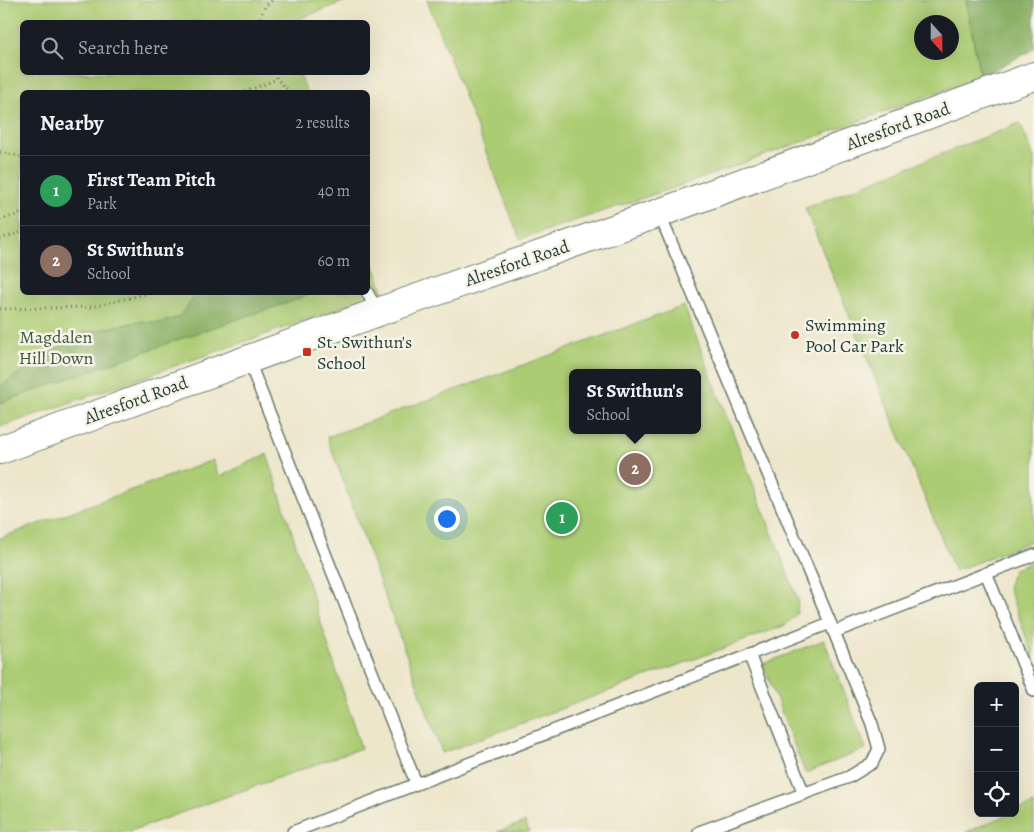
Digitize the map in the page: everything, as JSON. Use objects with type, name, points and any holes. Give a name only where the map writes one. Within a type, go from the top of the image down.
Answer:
[{"type":"main road","name":"Alresford Road","points":[[0,450],[248,359],[372,302],[659,214],[1034,76]]},
{"type":"lane","points":[[659,214],[872,724],[879,749],[872,763],[850,777],[699,832]]},
{"type":"lane","points":[[248,359],[416,783]]},
{"type":"lane","points":[[293,832],[749,654],[832,628],[1034,554]]},
{"type":"lane","points":[[986,573],[1034,691]]},
{"type":"lane","points":[[749,654],[804,794]]},
{"type":"path","points":[[259,20],[272,0]]},
{"type":"path","points":[[276,75],[277,79],[288,90]]},
{"type":"path","points":[[250,90],[277,79]]},
{"type":"path","points":[[0,152],[20,157]]},
{"type":"path","points":[[0,220],[20,214]]},
{"type":"path","points":[[0,239],[20,233]]},
{"type":"path","points":[[0,309],[92,307],[141,295]]},
{"type":"green space","name":"Magdalen Hill Down","points":[[0,0],[348,0],[296,20],[20,20],[20,75],[300,75],[306,90],[20,90],[20,295],[370,295],[370,255],[384,293],[0,427]]},
{"type":"green space","points":[[427,0],[966,0],[980,77],[697,180],[520,239]]},
{"type":"green space","points":[[966,0],[1034,0],[1034,49],[980,77]]},
{"type":"green space","points":[[1020,123],[1034,157],[1034,540],[955,571],[805,208]]},
{"type":"green space","points":[[196,295],[306,295],[0,403],[0,387],[82,333],[142,321],[160,323],[179,317]]},
{"type":"green space","points":[[684,306],[798,600],[797,614],[786,625],[442,753],[327,437]]},
{"type":"green space","points":[[267,454],[361,748],[128,832],[0,832],[0,538],[213,460],[219,477]]},
{"type":"green space","points":[[1034,562],[1034,659],[1008,587],[1014,569]]},
{"type":"green space","points":[[824,640],[866,749],[805,773],[763,664]]},
{"type":"green space","points":[[1034,804],[1034,832],[966,832],[1002,817],[1019,817],[1019,810]]},
{"type":"green space","points":[[525,822],[529,832],[497,832]]},
{"type":"place","name":"Swimming Pool Car Park","points":[[795,335]]},
{"type":"place","name":"St. Swithun's School","points":[[307,352]]},
{"type":"place","name":"St Swithun's","points":[[635,469]]},
{"type":"place","name":"First Team Pitch","points":[[562,518]]}]
